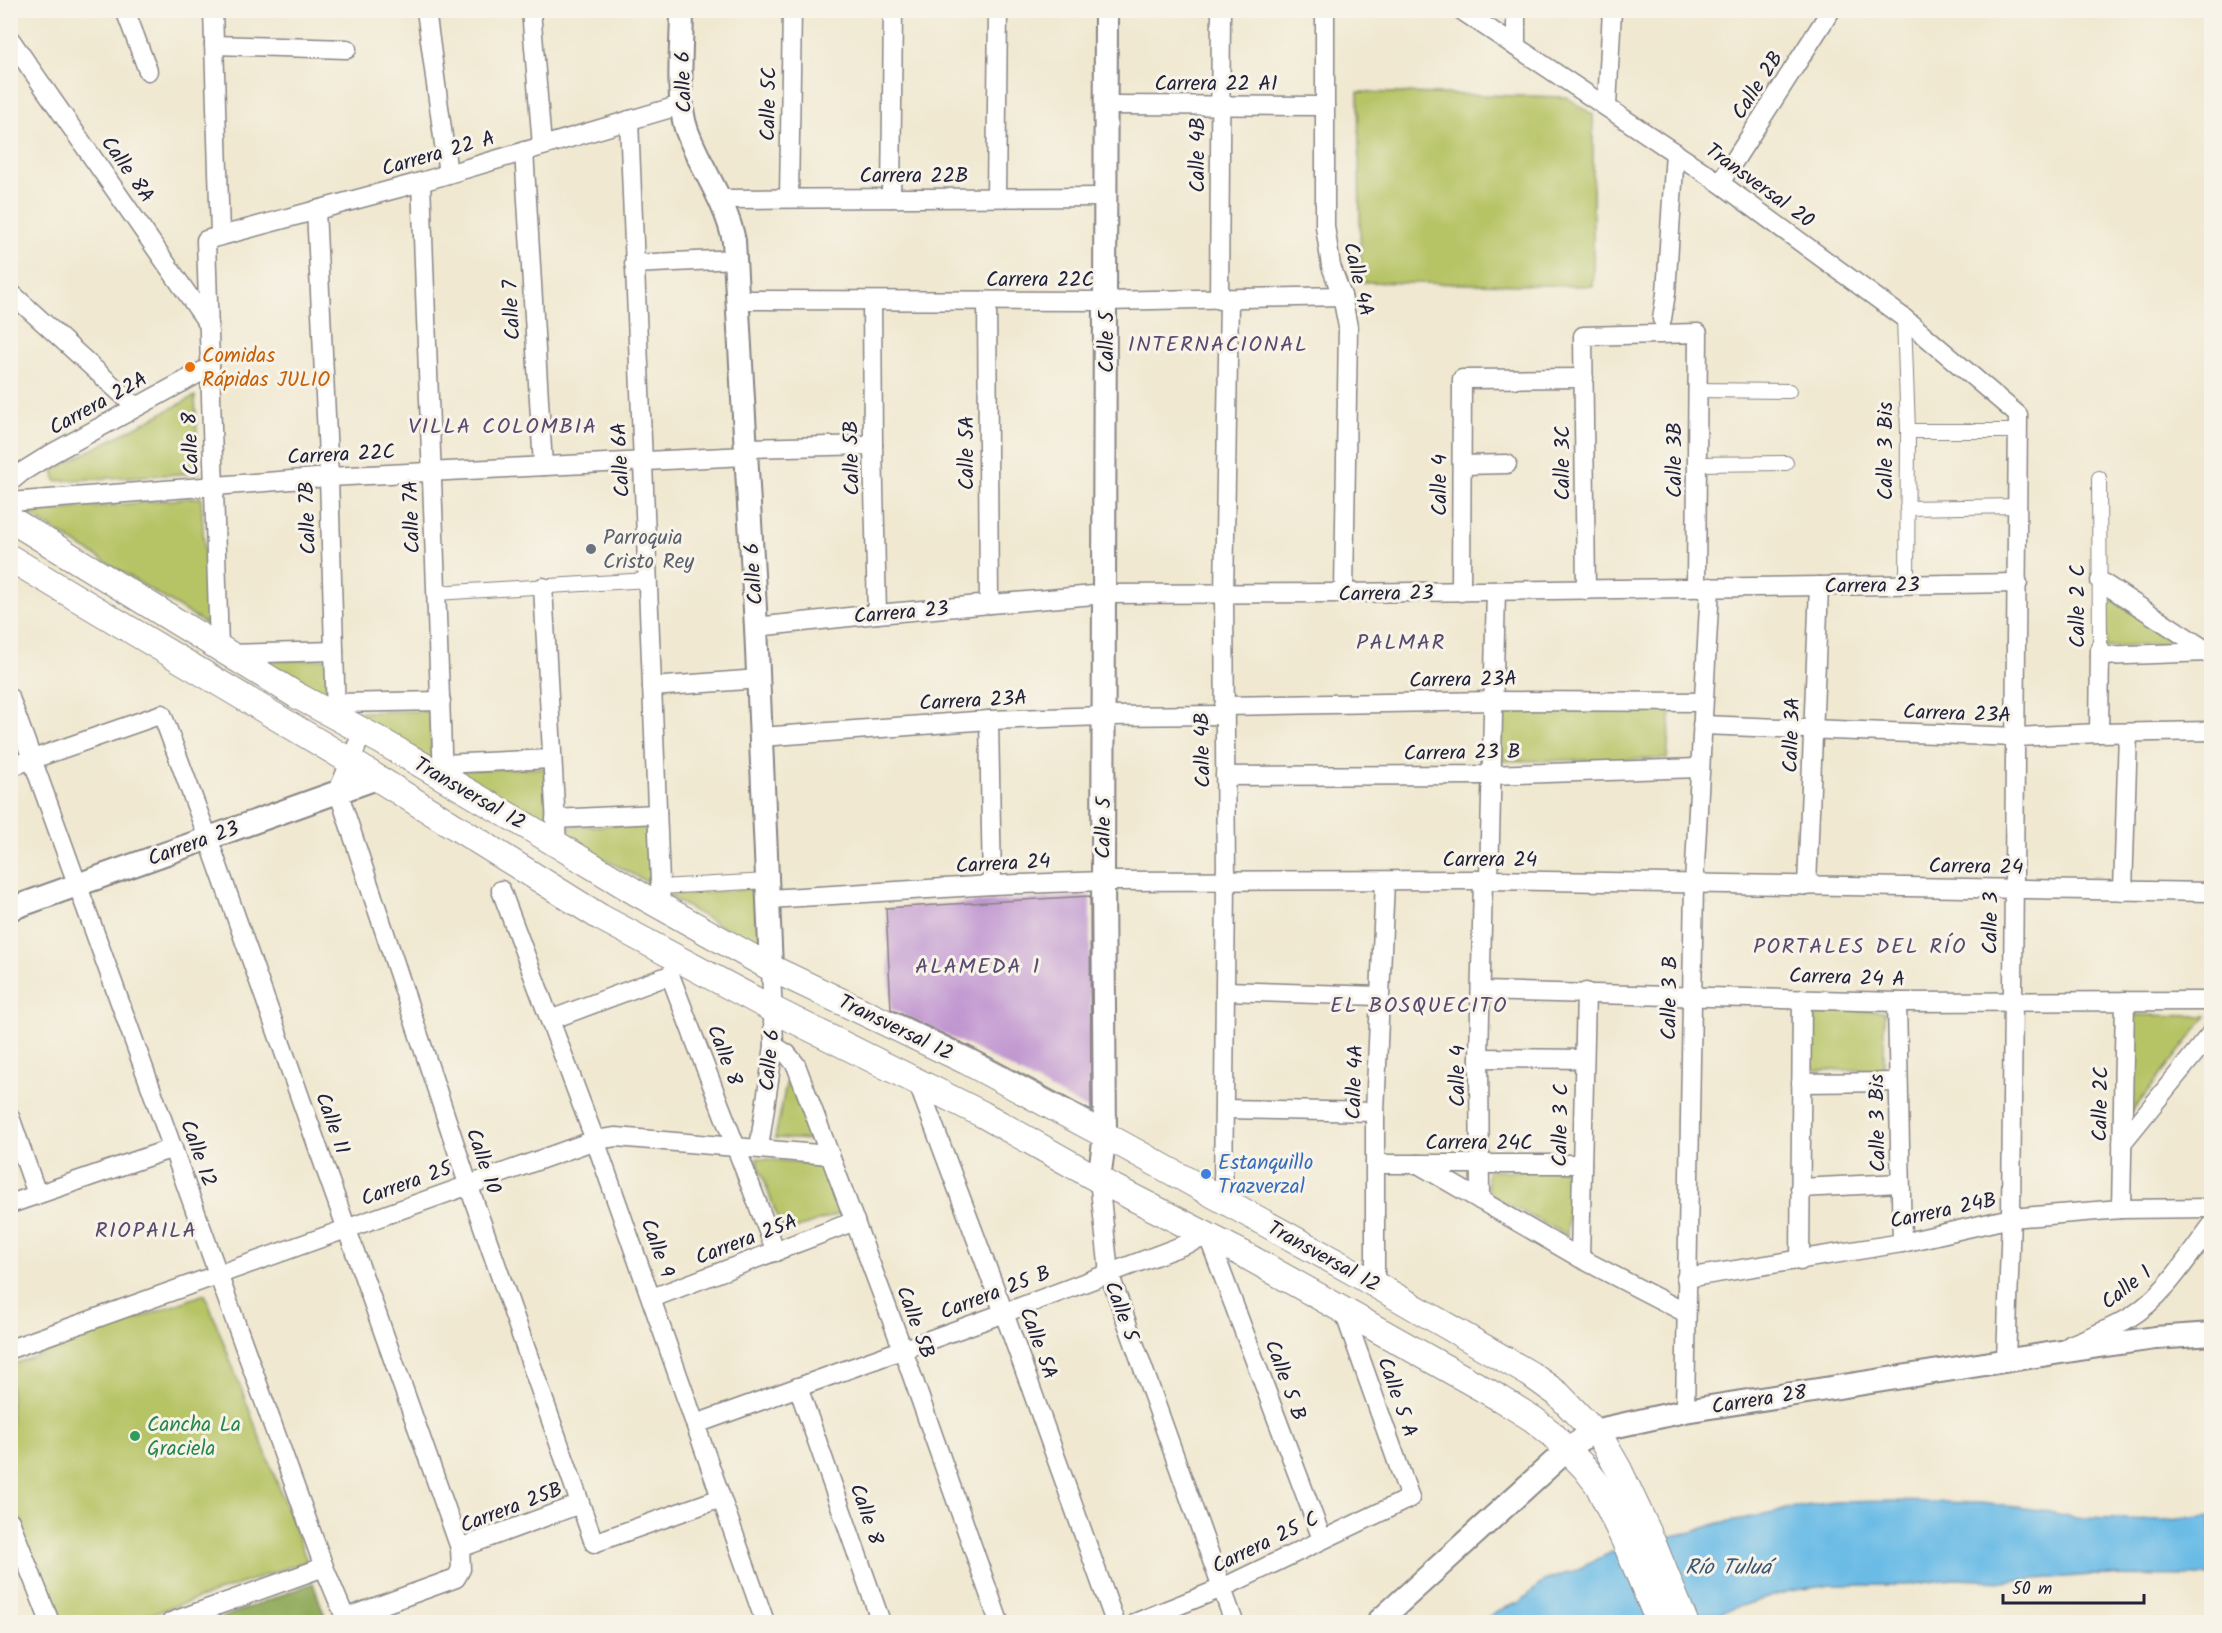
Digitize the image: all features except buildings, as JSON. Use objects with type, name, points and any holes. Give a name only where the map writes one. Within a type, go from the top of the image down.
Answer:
[{"type":"main road","name":"Transversal 12","points":[[10,519],[296,695],[336,710],[363,731],[556,832],[771,968],[966,1061],[1106,1135],[1375,1284],[1530,1374],[1558,1394],[1594,1431],[1602,1440],[1619,1470],[1659,1623]]},
{"type":"main road","name":"Transversal 12","points":[[10,558],[350,761],[600,917],[772,1009],[982,1114],[1208,1236],[1533,1419],[1568,1449],[1598,1485],[1638,1540],[1684,1623]]},
{"type":"street","points":[[125,10],[148,71]]},
{"type":"street","name":"Calle 8","points":[[213,10],[213,237],[209,325],[213,485],[224,650]]},
{"type":"street","points":[[426,10],[448,174]]},
{"type":"street","points":[[531,10],[542,146]]},
{"type":"street","name":"Calle 6","points":[[682,10],[681,105],[687,130],[730,221],[736,259],[759,679],[774,1046],[759,1148]]},
{"type":"street","name":"Calle 5C","points":[[789,197],[792,10]]},
{"type":"street","points":[[891,198],[893,10]]},
{"type":"street","points":[[996,197],[998,10]]},
{"type":"street","name":"Calle 5","points":[[1106,10],[1103,880],[1106,1135],[1099,1179],[1108,1273],[1234,1623]]},
{"type":"street","name":"Calle 4B","points":[[1221,10],[1226,881],[1223,1200]]},
{"type":"street","name":"Calle 4A","points":[[1325,10],[1325,226],[1331,266],[1342,296],[1348,327],[1344,593]]},
{"type":"street","name":"Transversal 20","points":[[1461,10],[1720,183],[1904,318],[2019,423]]},
{"type":"street","points":[[1516,10],[1516,46]]},
{"type":"street","points":[[1606,106],[1612,10]]},
{"type":"street","name":"Calle 2B","points":[[1720,183],[1831,10]]},
{"type":"street","name":"Calle 8A","points":[[10,39],[209,325]]},
{"type":"street","points":[[214,45],[347,49]]},
{"type":"street","name":"Carrera 22 A","points":[[213,237],[421,182],[681,105]]},
{"type":"street","name":"Carrera 22 A1","points":[[1106,105],[1325,106]]},
{"type":"street","name":"Calle 6A","points":[[629,120],[660,897]]},
{"type":"street","name":"Calle 7","points":[[524,151],[543,466]]},
{"type":"street","points":[[1662,320],[1666,293],[1675,152]]},
{"type":"street","name":"Calle 7A","points":[[421,182],[443,771]]},
{"type":"street","name":"Carrera 22B","points":[[721,199],[1106,197]]},
{"type":"street","name":"Calle 7B","points":[[316,210],[329,477],[336,710]]},
{"type":"street","points":[[634,264],[736,259]]},
{"type":"street","points":[[10,292],[136,406]]},
{"type":"street","name":"Carrera 22C","points":[[738,300],[1106,302],[1342,296]]},
{"type":"street","name":"Calle 5B","points":[[872,302],[878,614]]},
{"type":"street","name":"Calle 5A","points":[[987,302],[989,604]]},
{"type":"street","name":"Calle 3 Bis","points":[[1904,318],[1908,431],[1907,584]]},
{"type":"street","name":"Calle 3B","points":[[1583,336],[1698,333],[1697,464],[1703,587]]},
{"type":"street","name":"Calle 3C","points":[[1583,336],[1586,590]]},
{"type":"street","name":"Carrera 22A","points":[[10,482],[51,454],[210,367]]},
{"type":"street","name":"Calle 4","points":[[1461,592],[1462,379],[1584,378]]},
{"type":"street","points":[[1697,390],[1789,391]]},
{"type":"street","points":[[1908,431],[2019,423]]},
{"type":"street","name":"Calle 3","points":[[2006,1360],[2011,1218],[2019,423]]},
{"type":"street","name":"Carrera 22C","points":[[10,502],[329,477],[642,461],[873,445]]},
{"type":"street","points":[[1462,465],[1508,464]]},
{"type":"street","points":[[1697,464],[1786,464]]},
{"type":"street","name":"Calle 2 C","points":[[2099,478],[2099,733]]},
{"type":"street","points":[[1907,508],[2018,506]]},
{"type":"street","points":[[436,593],[648,580]]},
{"type":"street","points":[[2100,581],[2210,653]]},
{"type":"street","name":"Carrera 23","points":[[756,627],[1105,594],[1461,592],[2018,583]]},
{"type":"street","name":"Calle 3A","points":[[1807,886],[1819,586]]},
{"type":"street","points":[[543,587],[556,832],[657,814]]},
{"type":"street","name":"Calle 3 B","points":[[1685,1411],[1691,995],[1703,702],[1703,587]]},
{"type":"street","name":"Calle 4","points":[[1480,1200],[1479,1058],[1496,591]]},
{"type":"street","points":[[224,650],[334,651]]},
{"type":"street","points":[[2100,652],[2210,653]]},
{"type":"street","points":[[652,687],[759,679]]},
{"type":"street","name":"Calle 12","points":[[10,698],[324,1567],[346,1620]]},
{"type":"street","points":[[336,710],[441,701]]},
{"type":"street","name":"Carrera 23A","points":[[761,737],[989,720],[1224,710],[1493,701],[1703,702]]},
{"type":"street","name":"Calle 11","points":[[33,759],[162,714],[459,1548]]},
{"type":"street","points":[[989,720],[992,885]]},
{"type":"street","name":"Carrera 23A","points":[[1702,725],[2017,737],[2211,731]]},
{"type":"street","points":[[338,791],[363,731]]},
{"type":"street","points":[[2123,891],[2128,733]]},
{"type":"street","points":[[10,767],[33,759]]},
{"type":"street","points":[[443,771],[552,759]]},
{"type":"street","name":"Carrera 23 B","points":[[1224,777],[1490,775],[1699,768]]},
{"type":"street","name":"Carrera 23","points":[[10,909],[377,778]]},
{"type":"street","name":"Calle 10","points":[[338,791],[468,1184],[594,1543],[721,1498]]},
{"type":"street","name":"Carrera 24","points":[[768,890],[1103,880],[1486,881],[2211,892]]},
{"type":"street","name":"Calle 4A","points":[[1375,1284],[1375,1112],[1385,881]]},
{"type":"street","name":"Calle 9","points":[[501,890],[596,1140],[765,1623]]},
{"type":"street","points":[[660,897],[768,890]]},
{"type":"street","name":"Calle 8","points":[[550,1020],[670,975],[776,1252]]},
{"type":"street","points":[[1226,991],[1379,996]]},
{"type":"street","name":"Carrera 24 A","points":[[1481,991],[1897,1002],[2211,1001]]},
{"type":"street","name":"Calle 3 C","points":[[1580,1258],[1586,992]]},
{"type":"street","points":[[1800,1261],[1802,999]]},
{"type":"street","name":"Calle 2C","points":[[2121,1209],[2125,1001]]},
{"type":"street","name":"Calle 3 Bis","points":[[1897,1002],[1902,1243]]},
{"type":"street","points":[[2122,1143],[2211,1032]]},
{"type":"street","name":"Calle 5B","points":[[774,1046],[787,1054],[796,1065],[903,1350],[999,1623]]},
{"type":"street","points":[[1479,1058],[1584,1059]]},
{"type":"street","name":"Calle 5A","points":[[916,1081],[1004,1313],[1115,1623]]},
{"type":"street","points":[[1802,1083],[1898,1082]]},
{"type":"street","points":[[1225,1109],[1375,1112]]},
{"type":"street","points":[[10,1117],[37,1194]]},
{"type":"street","name":"Carrera 25","points":[[10,1349],[596,1140],[616,1137],[830,1155]]},
{"type":"street","points":[[10,1204],[173,1148]]},
{"type":"street","name":"Carrera 24C","points":[[1375,1164],[1582,1164]]},
{"type":"street","points":[[1418,1164],[1580,1258],[1686,1313]]},
{"type":"street","points":[[1800,1188],[1900,1183]]},
{"type":"street","name":"Carrera 24B","points":[[1686,1278],[1902,1243],[2011,1218],[2121,1209],[2211,1208]]},
{"type":"street","name":"Carrera 25A","points":[[652,1298],[855,1221]]},
{"type":"street","name":"Calle 1","points":[[2046,1354],[2102,1332],[2130,1318],[2155,1298],[2175,1276],[2211,1225]]},
{"type":"street","name":"Carrera 25 B","points":[[696,1424],[1004,1313],[1208,1236]]},
{"type":"street","name":"Calle 5 B","points":[[1208,1236],[1322,1539]]},
{"type":"street","name":"Calle 5 A","points":[[1344,1312],[1410,1498]]},
{"type":"street","name":"Carrera 28","points":[[1378,1623],[1568,1449],[1594,1431],[1685,1411],[2006,1360],[2155,1338],[2211,1334]]},
{"type":"street","name":"Calle 8","points":[[798,1387],[881,1623]]},
{"type":"street","name":"Carrera 25 C","points":[[1137,1623],[1222,1588],[1410,1498]]},
{"type":"street","name":"Carrera 25B","points":[[346,1620],[456,1578],[461,1569],[459,1548],[580,1504]]},
{"type":"street","points":[[10,1521],[50,1623]]},
{"type":"street","points":[[171,1623],[324,1567]]},
{"type":"green space","points":[[1358,92],[1566,97],[1593,115],[1593,286],[1361,282]]},
{"type":"green space","points":[[195,396],[199,473],[56,481],[53,470]]},
{"type":"green space","points":[[201,497],[209,626],[27,513]]},
{"type":"green space","points":[[2104,595],[2180,643],[2106,648]]},
{"type":"green space","points":[[326,659],[328,703],[259,662]]},
{"type":"green space","points":[[1671,710],[1667,759],[1502,761],[1501,712]]},
{"type":"green space","points":[[430,711],[432,759],[348,712]]},
{"type":"green space","points":[[545,768],[548,828],[451,770]]},
{"type":"green space","points":[[647,824],[651,884],[566,839],[565,827]]},
{"type":"green space","points":[[760,888],[763,950],[666,895]]},
{"type":"green space","points":[[1813,1009],[1884,1011],[1884,1070],[1811,1070]]},
{"type":"green space","points":[[2131,1015],[2207,1016],[2131,1113]]},
{"type":"green space","points":[[788,1075],[813,1140],[775,1138]]},
{"type":"green space","points":[[756,1158],[825,1165],[842,1213],[783,1233]]},
{"type":"green space","points":[[1571,1170],[1567,1235],[1488,1194],[1487,1171]]},
{"type":"green space","name":"Cancha La Graciela","points":[[205,1294],[307,1561],[129,1622],[53,1622],[11,1507],[11,1365]]},
{"type":"green space","points":[[313,1583],[327,1622],[211,1622]]},
{"type":"water","name":"Río Tuluá","points":[[1835,1502],[1981,1503],[2041,1510],[2076,1518],[2164,1520],[2211,1515],[2211,1576],[2092,1575],[2009,1581],[1953,1579],[1907,1585],[1832,1585],[1789,1591],[1719,1613],[1694,1614],[1682,1622],[1481,1622],[1497,1611],[1520,1602],[1544,1581],[1574,1571],[1612,1552],[1638,1548],[1667,1537],[1693,1532],[1719,1523],[1775,1513],[1789,1508]]},
{"type":"place","name":"Comidas Rápidas JULIO","points":[[190,367]]},
{"type":"place","name":"Parroquia Cristo Rey","points":[[591,549]]},
{"type":"place","name":"Estanquillo Trazverzal","points":[[1206,1174]]},
{"type":"place","name":"Cancha La Graciela","points":[[135,1436]]},
{"type":"district","name":"INTERNACIONAL","points":[[1218,343]]},
{"type":"district","name":"VILLA COLOMBIA","points":[[503,425]]},
{"type":"district","name":"PALMAR","points":[[1401,641]]},
{"type":"district","name":"PORTALES DEL RÍO","points":[[1860,945]]},
{"type":"district","name":"ALAMEDA 1","points":[[978,965]]},
{"type":"district","name":"EL BOSQUECITO","points":[[1419,1004]]},
{"type":"district","name":"RIOPAILA","points":[[146,1229]]}]
